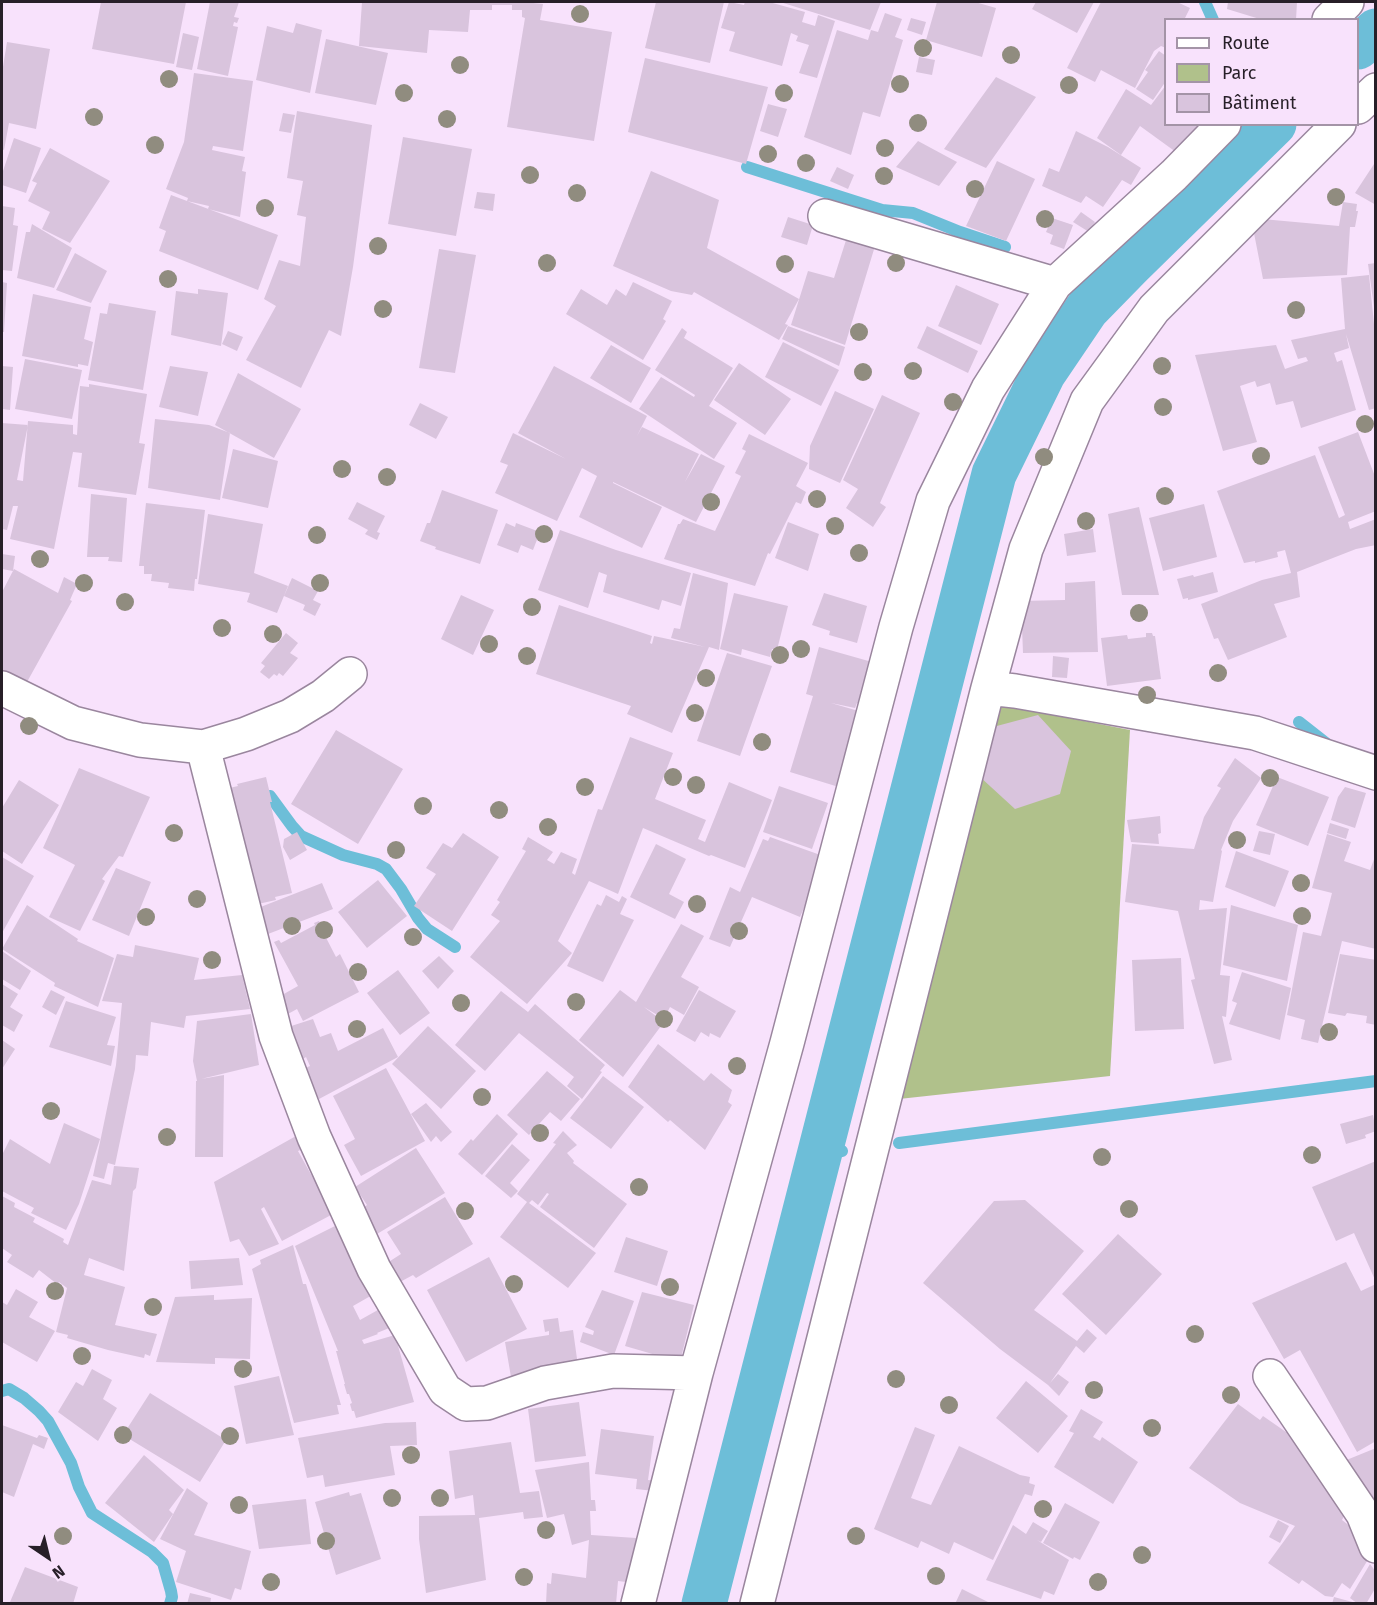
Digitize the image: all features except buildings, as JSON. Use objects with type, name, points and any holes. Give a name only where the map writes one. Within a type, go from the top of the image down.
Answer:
[{"type":"street","points":[[1331,18],[1347,2]]},
{"type":"street","points":[[1359,106],[1376,90]]},
{"type":"street","points":[[639,1604],[696,1373],[787,1043],[896,627],[933,501],[988,389],[1055,284],[1173,175],[1222,126]]},
{"type":"street","points":[[757,1604],[988,688],[1026,549],[1086,401],[1154,309],[1337,126]]},
{"type":"street","points":[[825,216],[1055,284]]},
{"type":"street","points":[[2,688],[73,723],[140,740],[202,747],[246,734],[290,716],[323,696],[350,674]]},
{"type":"street","points":[[988,688],[1255,733],[1376,773]]},
{"type":"street","points":[[202,747],[276,1036],[284,1059],[314,1137],[374,1269],[445,1390],[466,1404],[487,1403],[545,1383],[613,1371],[696,1373]]},
{"type":"street","points":[[1270,1376],[1362,1514],[1376,1546]]},
{"type":"green space","points":[[992,703],[1130,730],[1110,1076],[899,1099]]},
{"type":"waterway","points":[[1205,2],[1212,18]]},
{"type":"waterway","points":[[1359,46],[1376,31]]},
{"type":"waterway","points":[[704,1604],[994,474],[1043,374],[1087,309],[1272,126]]},
{"type":"waterway","points":[[747,167],[882,210],[913,213],[1005,247]]},
{"type":"waterway","points":[[1299,722],[1327,744]]},
{"type":"waterway","points":[[270,796],[301,836],[343,855],[377,864],[386,869],[427,929],[455,947]]},
{"type":"waterway","points":[[899,1143],[1376,1081]]},
{"type":"waterway","points":[[819,1154],[842,1151]]},
{"type":"waterway","points":[[2,1391],[9,1389],[24,1398],[48,1421],[71,1463],[79,1487],[92,1513],[152,1552],[163,1563],[171,1591],[170,1604]]}]
